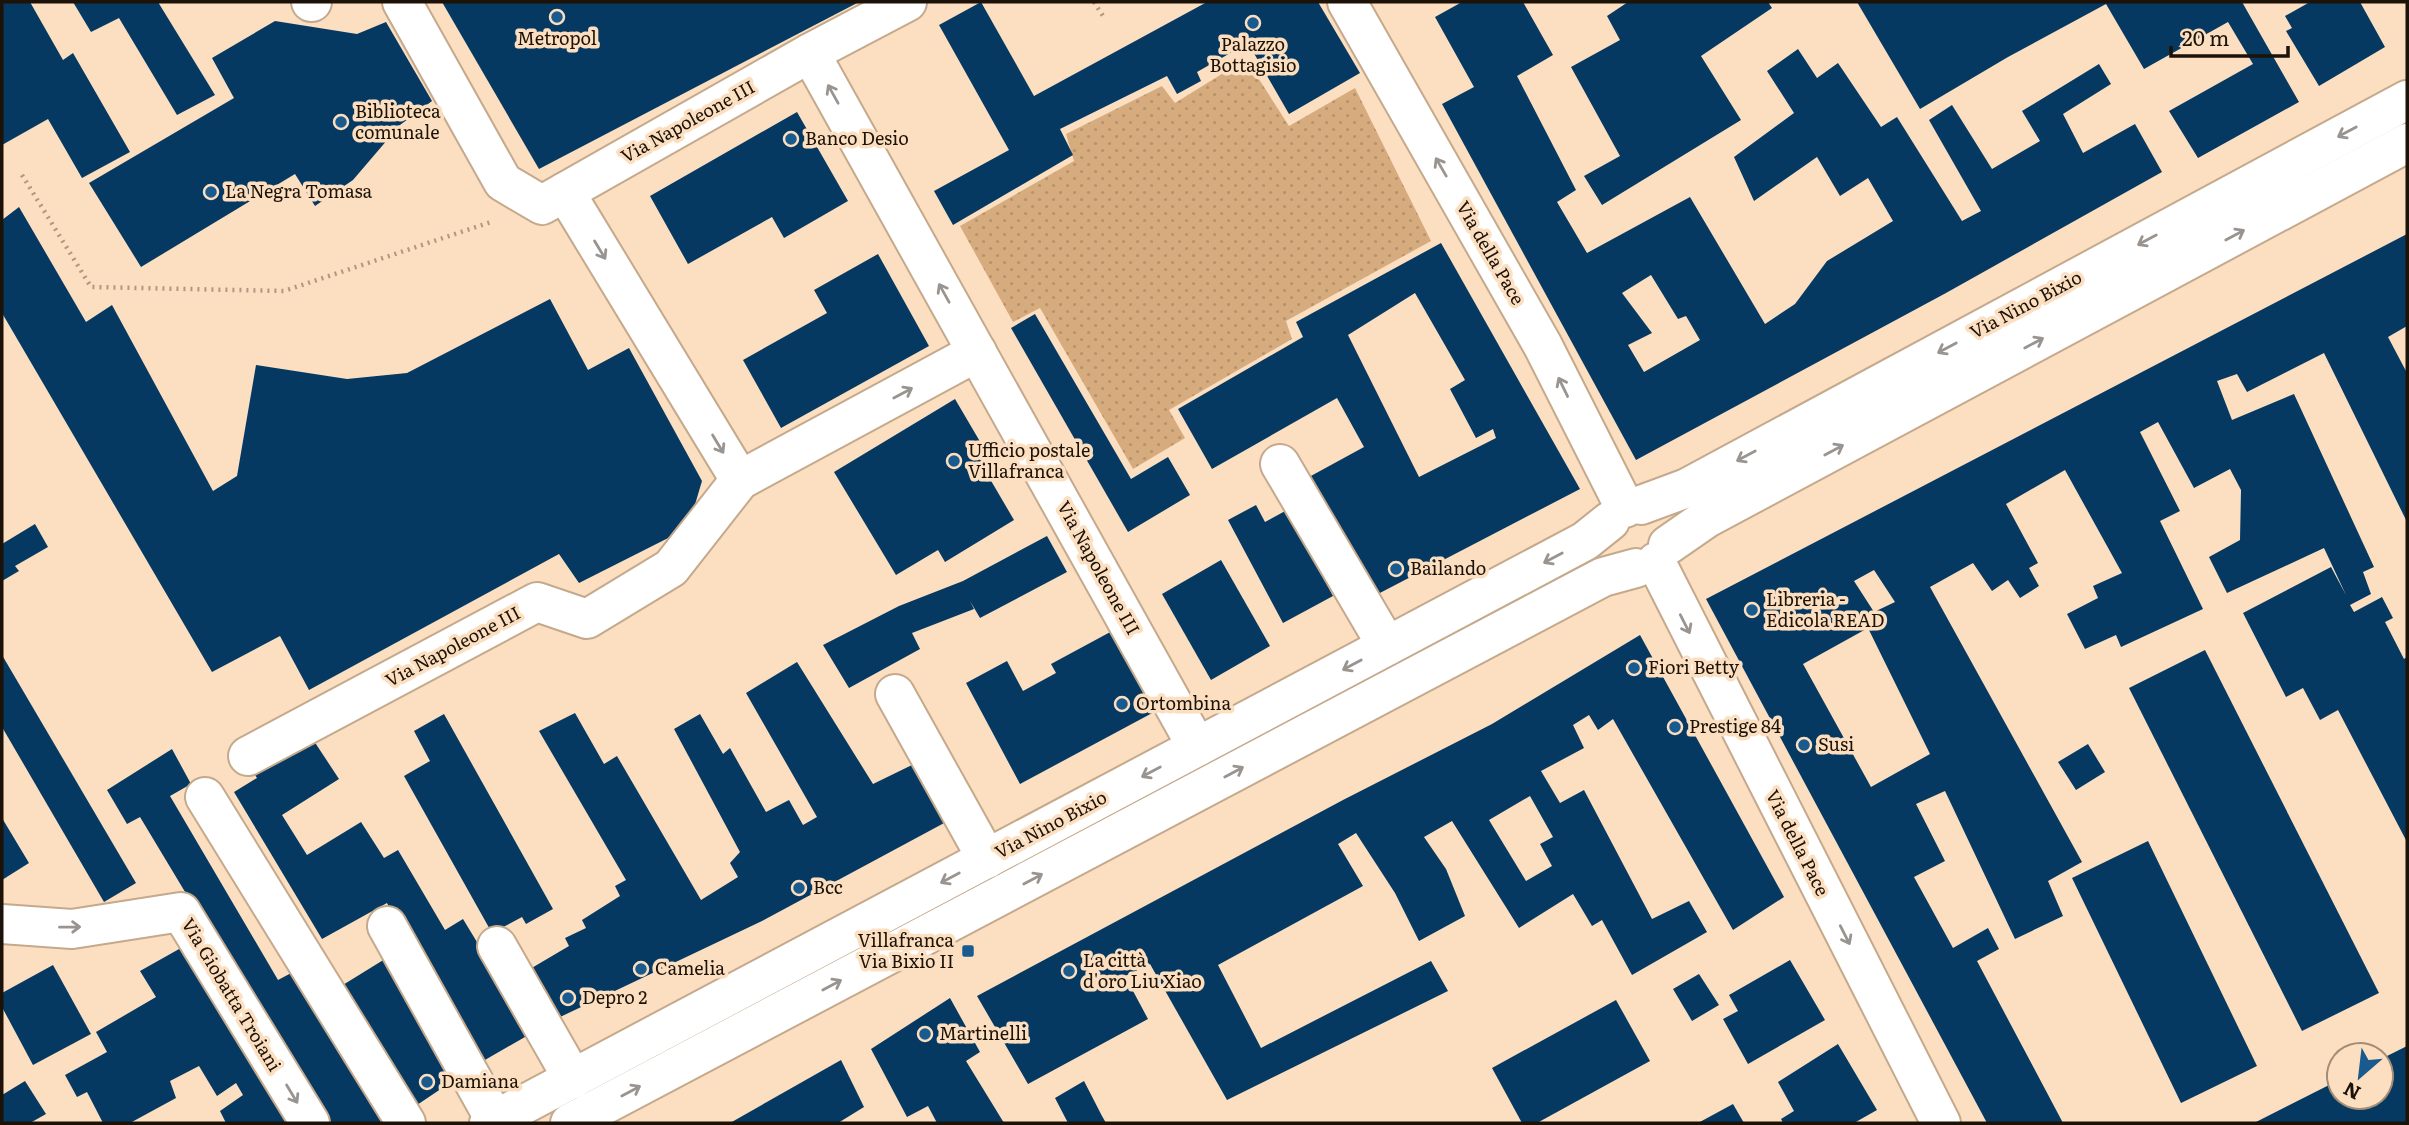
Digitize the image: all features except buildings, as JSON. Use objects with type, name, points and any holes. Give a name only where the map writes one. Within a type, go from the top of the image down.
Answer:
[{"type":"street","points":[[402,2],[503,182],[553,198],[740,480]]},
{"type":"street","name":"Via Napoleone III","points":[[553,198],[810,53],[907,2]]},
{"type":"street","name":"Via della Pace","points":[[1347,2],[1543,346],[1625,511]]},
{"type":"street","name":"Via Napoleone III","points":[[810,53],[1197,747]]},
{"type":"street","name":"Via Nino Bixio","points":[[492,1121],[1585,541],[1625,511],[1687,488],[2407,100]]},
{"type":"street","name":"Via Nino Bixio","points":[[570,1123],[1603,577],[1653,558],[1707,518],[2407,143]]},
{"type":"street","name":"Via Napoleone III","points":[[248,756],[537,602],[587,619],[671,568],[740,480],[977,352]]},
{"type":"street","points":[[1280,464],[1387,646]]},
{"type":"street","points":[[1650,506],[1664,518],[1670,535],[1653,558],[1617,560],[1611,551],[1607,542],[1607,531],[1625,511],[1650,506]]},
{"type":"street","name":"Via della Pace","points":[[1653,558],[1941,1123]]},
{"type":"street","points":[[895,694],[987,859]]},
{"type":"street","points":[[205,797],[406,1123]]},
{"type":"street","name":"Via Giobatta Troiani","points":[[2,924],[72,929],[181,912],[310,1123]]},
{"type":"street","points":[[387,926],[492,1121]]},
{"type":"street","points":[[497,946],[573,1079]]},
{"type":"path","points":[[1094,2],[1105,19]]},
{"type":"path","points":[[22,175],[91,287],[285,291],[553,198]]},
{"type":"shaded area","points":[[1246,59],[1289,126],[1355,88],[1431,241],[1286,321],[1292,339],[1169,410],[1185,438],[1133,469],[1040,308],[1013,322],[960,226],[1074,161],[1066,134],[1162,86],[1175,103]]},
{"type":"place","name":"Metropol","points":[[557,17]]},
{"type":"place","name":"Palazzo Bottagisio","points":[[1253,23]]},
{"type":"place","name":"Biblioteca comunale","points":[[341,122]]},
{"type":"place","name":"Banco Desio","points":[[791,139]]},
{"type":"place","name":"La Negra Tomasa","points":[[211,192]]},
{"type":"place","name":"Ufficio postale Villafranca","points":[[954,461]]},
{"type":"place","name":"Bailando","points":[[1396,569]]},
{"type":"place","name":"Libreria - Edicola READ","points":[[1752,610]]},
{"type":"place","name":"Fiori Betty","points":[[1634,668]]},
{"type":"place","name":"Ortombina","points":[[1122,704]]},
{"type":"place","name":"Prestige 84","points":[[1675,727]]},
{"type":"place","name":"Susi","points":[[1804,745]]},
{"type":"place","name":"Bcc","points":[[799,888]]},
{"type":"place","name":"Villafranca Via Bixio II","points":[[968,951]]},
{"type":"place","name":"Camelia","points":[[641,969]]},
{"type":"place","name":"La città d'oro Liu Xiao","points":[[1069,971]]},
{"type":"place","name":"Depro 2","points":[[568,998]]},
{"type":"place","name":"Martinelli","points":[[925,1034]]},
{"type":"place","name":"Damiana","points":[[427,1082]]}]
